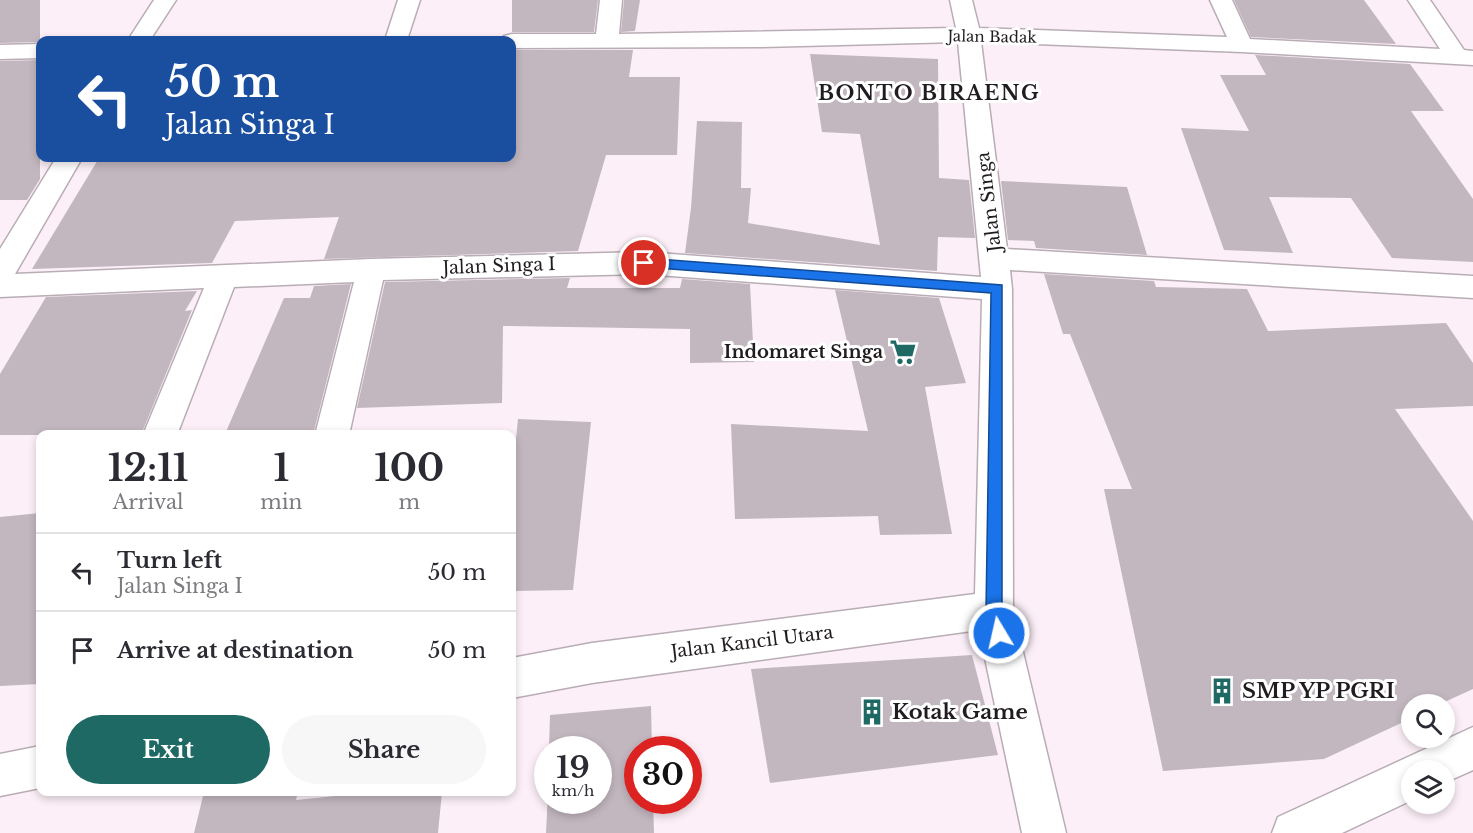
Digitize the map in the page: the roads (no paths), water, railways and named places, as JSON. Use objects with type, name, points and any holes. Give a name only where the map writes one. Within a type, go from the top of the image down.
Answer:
[{"type":"street","points":[[142,36],[165,0]]},
{"type":"street","points":[[397,36],[409,0]]},
{"type":"street","points":[[607,40],[611,0]]},
{"type":"street","name":"Jalan Singa","points":[[961,0],[969,35],[996,274],[994,610],[1044,833]]},
{"type":"street","points":[[1221,0],[1242,45]]},
{"type":"street","points":[[1419,0],[1465,58]]},
{"type":"street","name":"Jalan Badak","points":[[516,41],[969,35],[1242,45],[1465,58]]},
{"type":"street","points":[[0,52],[36,51]]},
{"type":"street","points":[[0,274],[67,162]]},
{"type":"street","name":"Jalan Singa I","points":[[0,286],[371,270],[644,263],[1473,287]]},
{"type":"street","points":[[333,430],[371,270]]},
{"type":"street","points":[[162,430],[224,276]]},
{"type":"street","name":"Jalan Kancil Utara","points":[[516,677],[592,663],[994,610]]},
{"type":"street","points":[[1447,760],[1473,748]]},
{"type":"street","points":[[0,775],[36,768]]},
{"type":"street","points":[[1294,833],[1401,782]]},
{"type":"place","name":"Indomaret Singa","points":[[903,352]]},
{"type":"place","name":"SMP YP PGRI","points":[[1222,691]]},
{"type":"place","name":"Kotak Game","points":[[872,712]]},
{"type":"district","name":"BONTO BIRAENG","points":[[929,93]]}]
